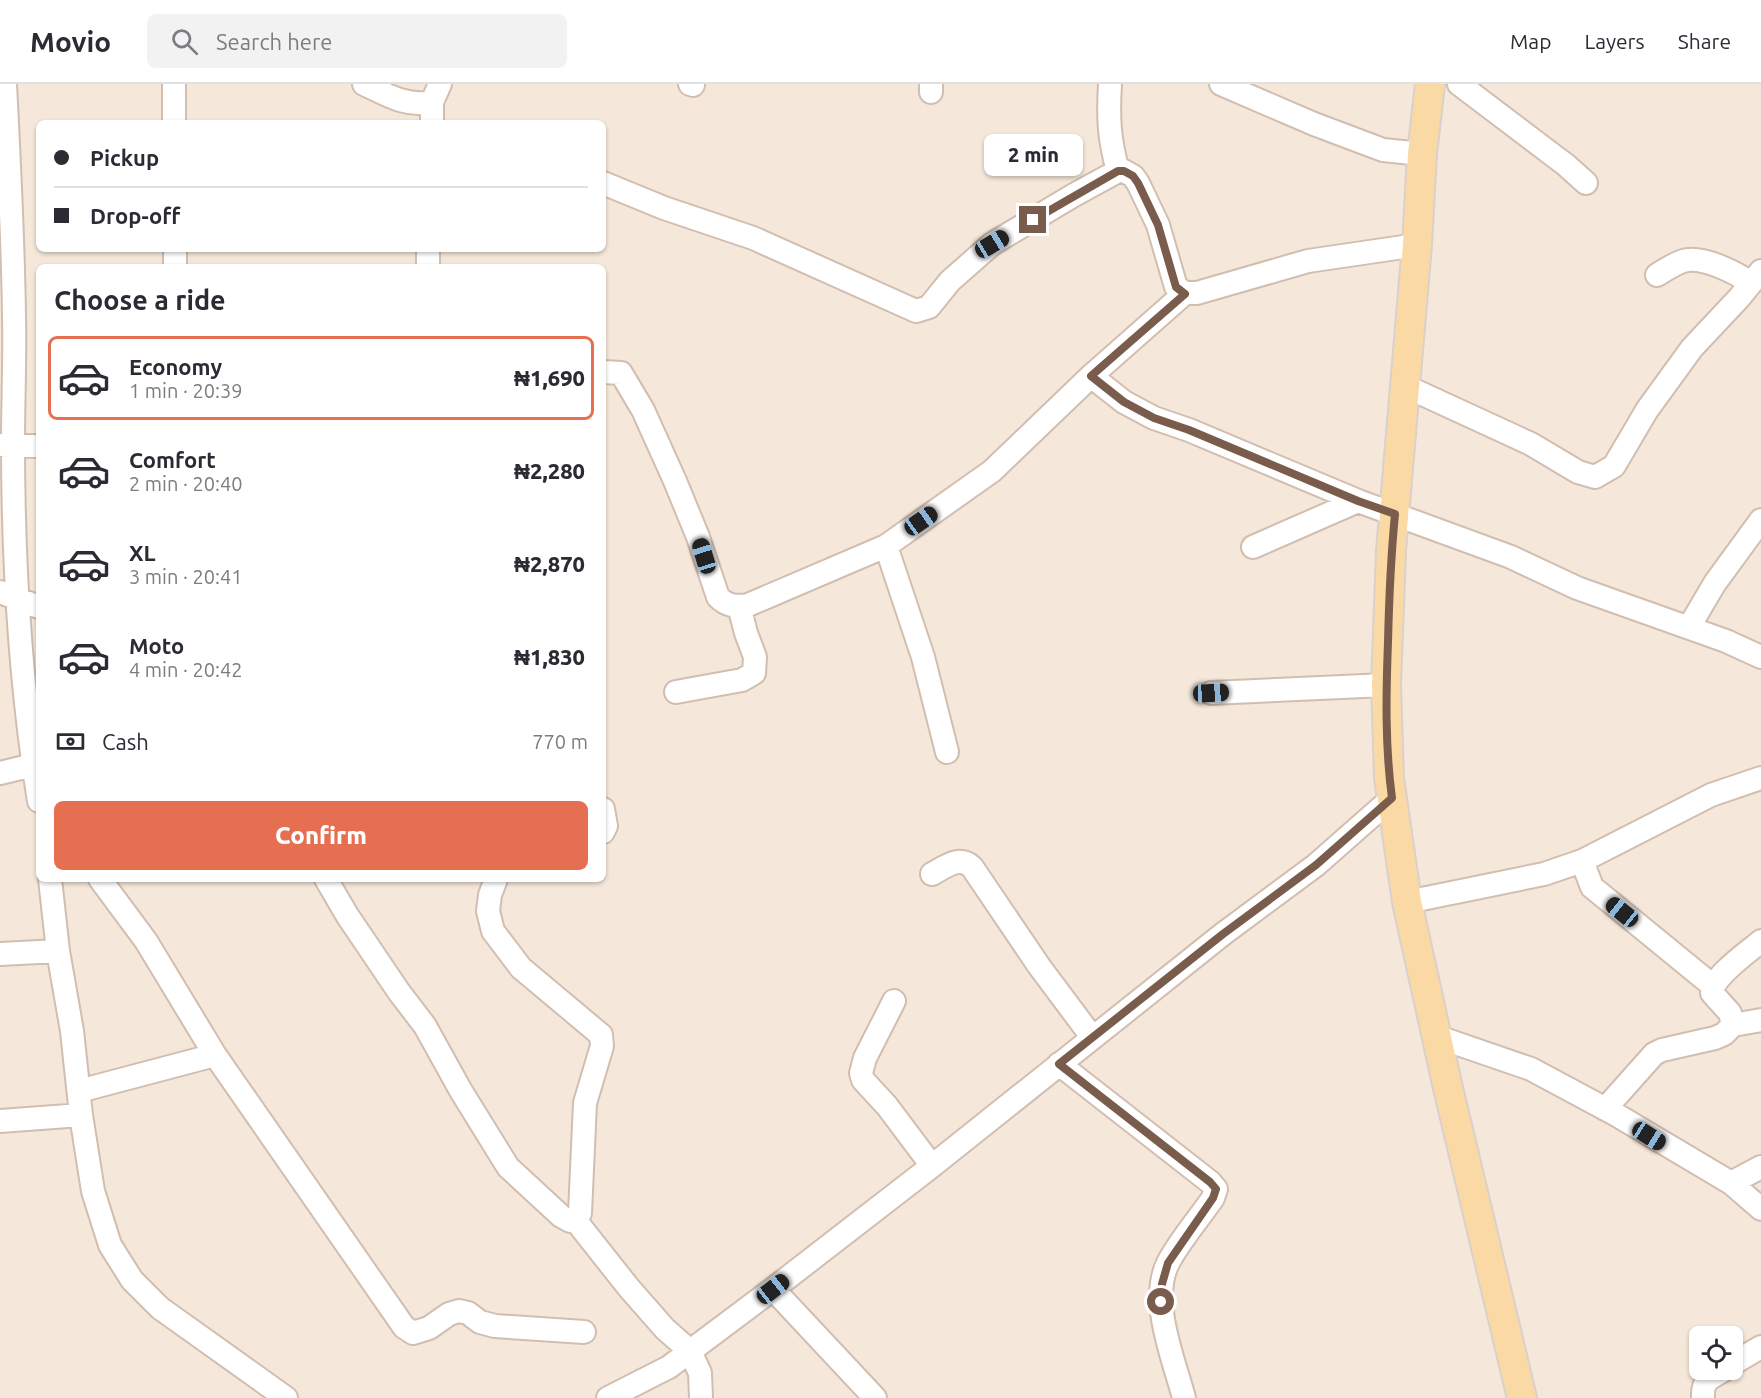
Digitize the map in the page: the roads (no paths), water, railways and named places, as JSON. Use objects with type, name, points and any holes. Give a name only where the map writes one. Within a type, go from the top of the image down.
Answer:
[{"type":"main road","points":[[1430,84],[1422,154],[1417,246],[1391,551],[1386,685],[1389,778],[1407,902],[1451,1100],[1522,1398]]},
{"type":"street","points":[[5,84],[8,595],[36,783]]},
{"type":"street","points":[[174,84],[174,120]]},
{"type":"street","points":[[364,84],[397,101],[436,110]]},
{"type":"street","points":[[1110,84],[1108,115],[1110,141],[1118,171]]},
{"type":"street","points":[[1221,84],[1314,124],[1383,150],[1422,154]]},
{"type":"street","points":[[1459,84],[1566,165],[1586,183]]},
{"type":"street","points":[[606,184],[664,208],[753,238],[916,311],[929,307],[950,281],[992,244],[1074,195],[1118,171],[1124,171],[1133,176],[1138,183],[1158,225],[1176,287],[1185,294]]},
{"type":"street","points":[[606,372],[621,373],[643,410],[698,537],[718,597],[723,603],[748,605],[886,546],[993,471],[1091,376],[1185,294],[1197,293],[1308,261],[1417,246]]},
{"type":"street","points":[[1657,275],[1682,261],[1691,260],[1717,266],[1738,275],[1756,277]]},
{"type":"street","points":[[1405,386],[1531,444],[1578,472],[1595,477],[1614,466],[1647,410],[1692,348],[1756,277]]},
{"type":"street","points":[[1091,376],[1138,411],[1358,501],[1511,556],[1577,588],[1689,627],[1761,657]]},
{"type":"street","points":[[6,445],[36,446]]},
{"type":"street","points":[[1253,547],[1358,501]]},
{"type":"street","points":[[1689,627],[1715,583],[1761,520]]},
{"type":"street","points":[[886,546],[922,657],[947,752]]},
{"type":"street","points":[[8,595],[36,606]]},
{"type":"street","points":[[676,692],[742,680],[754,673],[755,657],[739,606]]},
{"type":"street","points":[[1211,693],[1386,685]]},
{"type":"street","points":[[0,773],[33,765]]},
{"type":"street","points":[[1407,902],[1544,874],[1582,861],[1711,795],[1761,778]]},
{"type":"street","points":[[608,1398],[669,1366],[773,1289],[933,1166],[1223,934],[1316,865],[1392,798]]},
{"type":"street","points":[[932,874],[956,861],[966,862],[972,867],[1039,966],[1092,1037]]},
{"type":"street","points":[[1582,861],[1592,887],[1713,986]]},
{"type":"street","points":[[50,882],[58,951],[72,1031],[81,1115],[93,1191],[110,1245],[132,1280],[160,1308],[286,1398]]},
{"type":"street","points":[[102,882],[146,941],[215,1055],[404,1327],[412,1333],[429,1328],[449,1314],[459,1311],[468,1313],[480,1322],[495,1326],[584,1332]]},
{"type":"street","points":[[328,882],[399,992],[425,1026],[461,1091],[508,1167],[561,1216],[570,1221],[576,1221]]},
{"type":"street","points":[[495,882],[488,911],[493,931],[521,968],[601,1035],[602,1046],[585,1103],[580,1213],[576,1221]]},
{"type":"street","points":[[1733,1025],[1730,1013],[1712,993],[1713,986],[1761,941]]},
{"type":"street","points":[[0,954],[58,951]]},
{"type":"street","points":[[894,1001],[865,1058],[861,1073],[863,1080],[933,1166]]},
{"type":"street","points":[[1605,1109],[1653,1054],[1715,1038],[1724,1034],[1733,1025],[1761,1020]]},
{"type":"street","points":[[1438,1037],[1531,1069],[1605,1109],[1731,1184],[1761,1209]]},
{"type":"street","points":[[78,1091],[215,1055]]},
{"type":"street","points":[[1059,1064],[1216,1189],[1213,1198],[1168,1263],[1162,1284],[1163,1319],[1184,1398]]},
{"type":"street","points":[[0,1121],[81,1115]]},
{"type":"street","points":[[1731,1184],[1761,1167]]},
{"type":"street","points":[[576,1221],[658,1321],[690,1351],[700,1373],[700,1398]]},
{"type":"street","points":[[773,1289],[875,1398]]},
{"type":"street","points":[[1743,1358],[1761,1347]]},
{"type":"street","points":[[1703,1398],[1703,1386],[1708,1380]]}]
